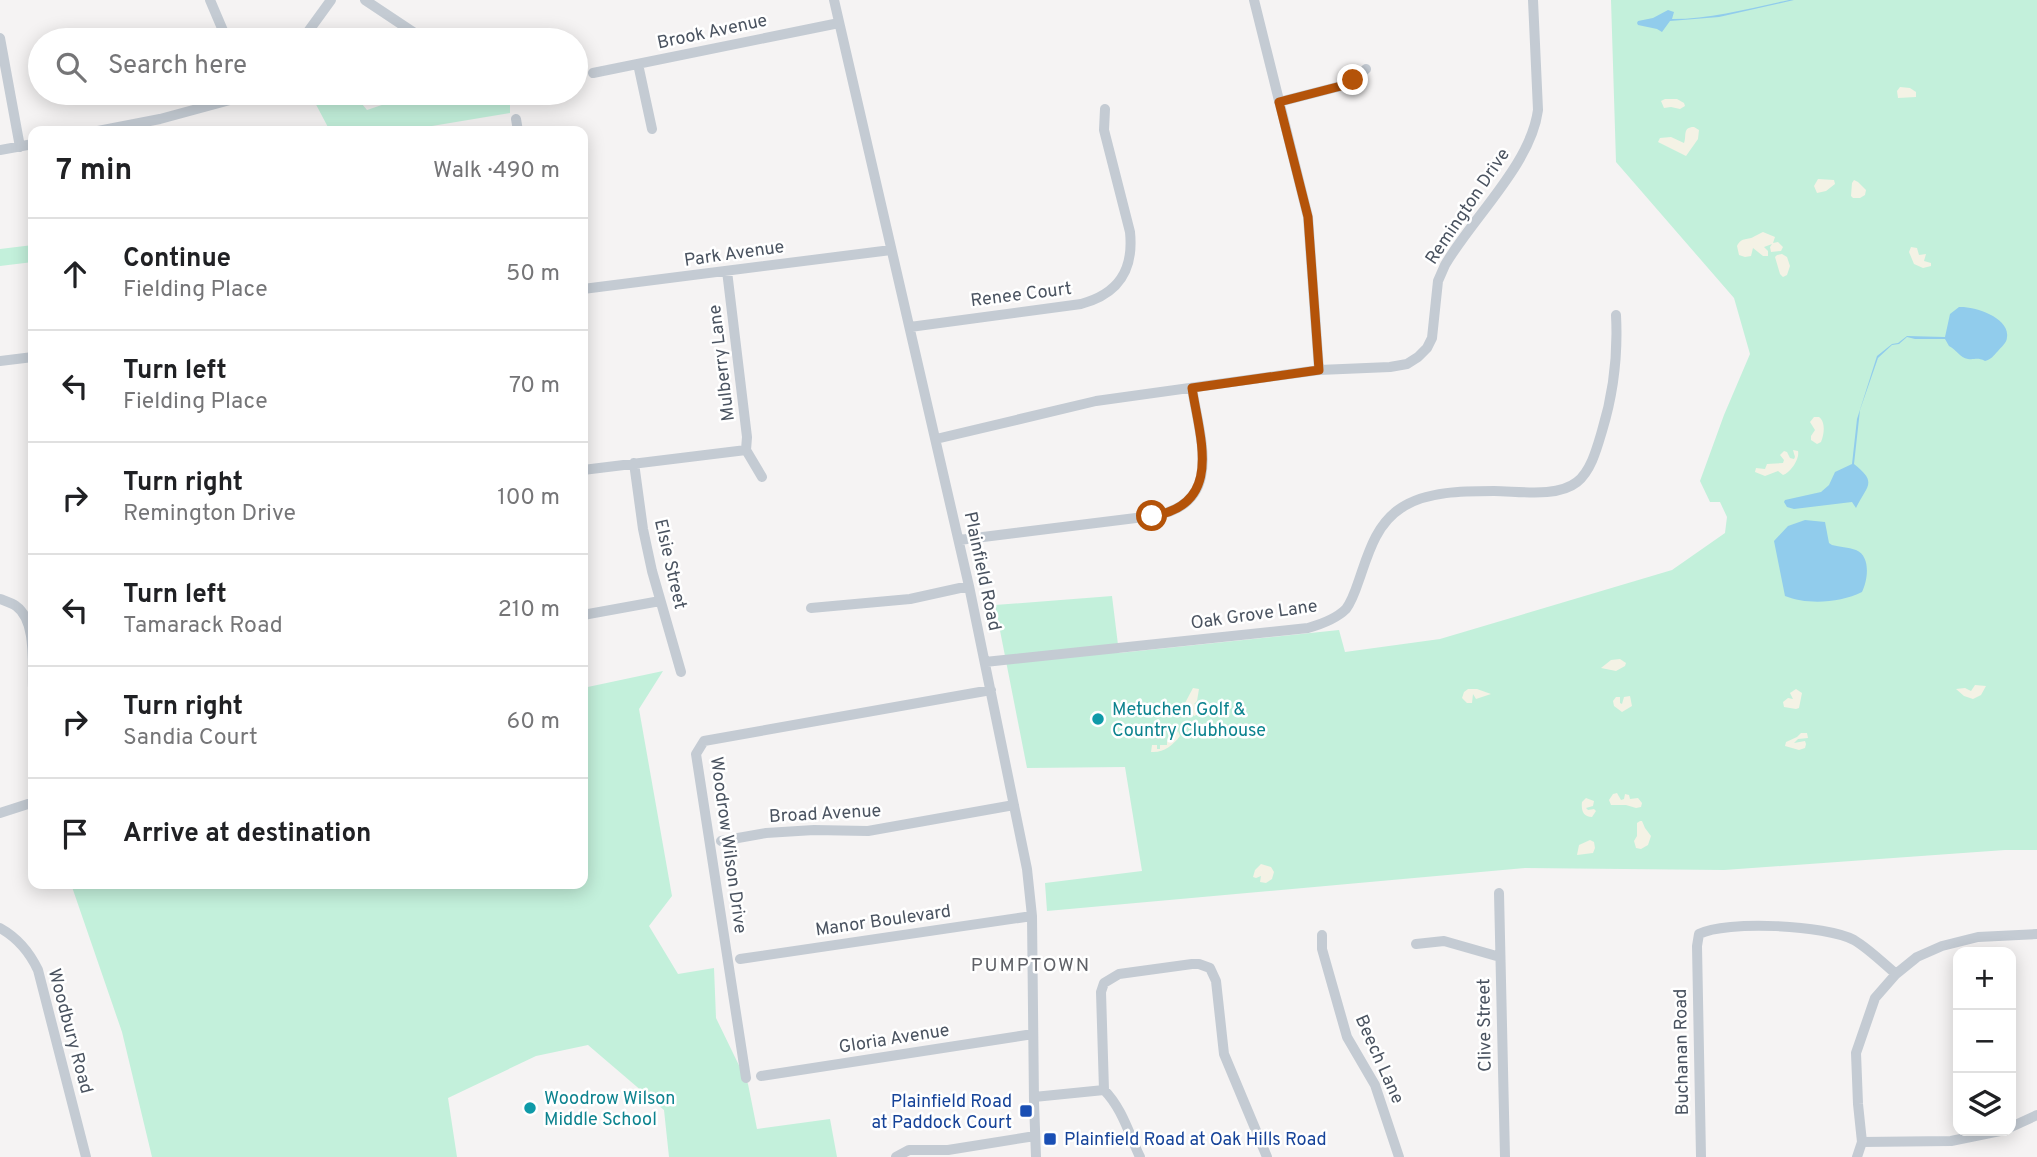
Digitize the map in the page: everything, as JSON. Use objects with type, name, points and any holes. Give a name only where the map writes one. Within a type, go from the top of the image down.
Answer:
[{"type":"street","points":[[210,0],[222,28]]},
{"type":"street","points":[[311,28],[331,0]]},
{"type":"street","points":[[365,0],[407,28]]},
{"type":"street","name":"Plainfield Road","points":[[834,0],[959,540],[1027,870],[1032,916],[1037,1157]]},
{"type":"street","points":[[1254,0],[1308,217],[1319,370]]},
{"type":"street","name":"Remington Drive","points":[[936,439],[1096,401],[1319,370],[1390,367],[1418,358],[1432,338],[1438,281],[1445,265],[1522,156],[1536,125],[1538,102],[1533,0]]},
{"type":"street","name":"Brook Avenue","points":[[593,73],[839,23]]},
{"type":"street","points":[[0,38],[20,147]]},
{"type":"street","points":[[638,64],[652,129]]},
{"type":"street","points":[[1279,102],[1341,86],[1366,69]]},
{"type":"street","points":[[124,126],[212,105]]},
{"type":"street","name":"Renee Court","points":[[910,327],[1081,304],[1105,296],[1114,289],[1128,261],[1131,242],[1104,130],[1105,109]]},
{"type":"street","points":[[516,119],[517,126]]},
{"type":"street","points":[[0,150],[28,145]]},
{"type":"street","name":"Park Avenue","points":[[588,288],[891,250]]},
{"type":"street","name":"Mulberry Lane","points":[[727,271],[747,437],[746,450],[762,477]]},
{"type":"street","name":"Oak Grove Lane","points":[[985,662],[1308,628],[1326,622],[1346,608],[1382,525],[1401,507],[1446,494],[1562,490],[1578,481],[1592,460],[1606,418],[1617,337],[1616,315]]},
{"type":"street","points":[[0,361],[28,358]]},
{"type":"street","points":[[959,540],[1176,511],[1192,496],[1203,471],[1192,388]]},
{"type":"street","points":[[588,469],[746,450]]},
{"type":"street","name":"Elsie Street","points":[[634,463],[643,529],[681,672]]},
{"type":"street","points":[[811,608],[911,599],[969,586]]},
{"type":"street","points":[[0,599],[15,606],[26,617],[28,624]]},
{"type":"street","points":[[588,614],[660,601]]},
{"type":"street","name":"Woodrow Wilson Drive","points":[[746,1078],[696,754],[704,741],[991,690]]},
{"type":"street","points":[[0,813],[28,804]]},
{"type":"street","name":"Broad Avenue","points":[[721,841],[766,833],[868,831],[1014,805]]},
{"type":"street","name":"Clive Street","points":[[1499,892],[1504,1157]]},
{"type":"street","name":"Manor Boulevard","points":[[740,959],[1032,916]]},
{"type":"street","name":"Buchanan Road","points":[[1701,1157],[1697,946],[1699,934],[1707,930],[1760,926],[1828,931],[1853,940],[1896,974]]},
{"type":"street","name":"Woodbury Road","points":[[0,928],[22,944],[38,970],[86,1157]]},
{"type":"street","name":"Beech Lane","points":[[1322,934],[1322,948],[1347,1037],[1375,1085],[1399,1157]]},
{"type":"street","points":[[1857,1157],[1862,1142],[1856,1053],[1875,998],[1896,974],[1917,957],[1942,946],[1978,937],[2037,934]]},
{"type":"street","points":[[1416,944],[1444,941],[1500,957]]},
{"type":"street","points":[[1140,1157],[1119,1111],[1104,1090],[1101,992],[1104,983],[1119,974],[1192,964],[1210,968],[1216,981],[1224,1054],[1267,1157]]},
{"type":"street","name":"Gloria Avenue","points":[[761,1076],[1033,1034]]},
{"type":"street","points":[[1034,1097],[1104,1090]]},
{"type":"street","points":[[2016,1125],[2037,1115]]},
{"type":"street","points":[[896,1157],[909,1150],[948,1150],[1035,1136]]},
{"type":"street","points":[[1862,1142],[1951,1141],[1976,1136]]},
{"type":"green space","points":[[1611,0],[2037,0],[2037,850],[1724,870],[1525,868],[1047,911],[1045,883],[1142,871],[1125,767],[1027,768],[995,605],[1112,596],[1119,653],[1339,630],[1345,652],[1440,639],[1672,570],[1725,533],[1727,517],[1720,502],[1710,502],[1700,481],[1750,354],[1734,298],[1616,162]]},
{"type":"green space","points":[[316,105],[363,105],[367,110],[382,105],[510,105],[510,113],[432,126],[327,126]]},
{"type":"green space","points":[[28,246],[28,263],[0,266],[0,249]]},
{"type":"green space","points":[[663,671],[639,709],[672,896],[649,926],[678,974],[714,968],[716,1018],[748,1084],[757,1129],[830,1119],[837,1157],[669,1157],[664,1110],[588,1045],[536,1056],[448,1098],[457,1157],[152,1157],[122,1032],[73,889],[588,889],[588,687]]},
{"type":"sand","points":[[1900,87],[1910,88],[1916,92],[1916,97],[1898,98],[1897,91]]},
{"type":"sand","points":[[1677,99],[1685,106],[1680,109],[1664,108],[1661,101]]},
{"type":"sand","points":[[1694,127],[1699,130],[1698,139],[1686,156],[1658,142],[1660,138],[1671,137],[1684,143],[1686,130]]},
{"type":"sand","points":[[1818,179],[1834,180],[1835,184],[1826,191],[1817,193],[1814,186]]},
{"type":"sand","points":[[1854,180],[1866,190],[1865,195],[1860,198],[1851,196]]},
{"type":"sand","points":[[1763,232],[1775,237],[1773,243],[1778,242],[1783,247],[1781,251],[1771,252],[1772,244],[1764,247],[1768,256],[1763,256],[1753,248],[1751,256],[1739,255],[1737,246],[1741,241]]},
{"type":"sand","points":[[1911,247],[1917,248],[1919,255],[1926,254],[1924,261],[1931,263],[1931,266],[1923,268],[1914,264],[1909,252]]},
{"type":"sand","points":[[1782,254],[1787,257],[1790,266],[1787,275],[1783,277],[1775,257]]},
{"type":"sand","points":[[1814,417],[1819,417],[1824,425],[1821,442],[1817,444],[1811,440],[1815,430],[1810,422]]},
{"type":"sand","points":[[1793,450],[1798,451],[1797,458],[1786,474],[1778,471],[1765,476],[1755,472],[1756,468],[1765,469],[1767,464],[1783,463],[1780,455],[1784,451],[1794,459]]},
{"type":"sand","points":[[1620,659],[1626,663],[1625,666],[1616,671],[1601,668],[1611,660]]},
{"type":"sand","points":[[1975,685],[1986,686],[1981,695],[1973,699],[1956,689],[1965,688],[1971,691]]},
{"type":"sand","points":[[1193,688],[1199,689],[1194,704],[1203,707],[1201,713],[1194,716],[1189,711],[1191,705],[1185,703]]},
{"type":"sand","points":[[1468,689],[1491,694],[1476,699],[1473,694],[1472,703],[1467,703],[1462,698]]},
{"type":"sand","points":[[1796,689],[1802,693],[1799,708],[1784,707],[1783,702],[1788,698],[1793,699],[1790,693]]},
{"type":"sand","points":[[1630,696],[1632,706],[1622,712],[1614,706],[1616,697],[1620,697],[1622,704],[1624,697]]},
{"type":"sand","points":[[1178,731],[1180,736],[1171,745],[1164,750],[1151,752],[1152,745],[1157,745],[1157,749],[1160,749],[1160,745],[1167,745],[1167,741]]},
{"type":"sand","points":[[1801,733],[1807,733],[1808,738],[1798,739],[1794,743],[1805,741],[1805,748],[1799,750],[1785,746],[1786,742]]},
{"type":"sand","points":[[1617,793],[1621,800],[1625,794],[1629,795],[1630,799],[1638,798],[1642,803],[1641,807],[1611,805],[1609,800]]},
{"type":"sand","points":[[1586,798],[1594,801],[1593,806],[1586,808],[1596,811],[1592,817],[1582,810],[1582,802]]},
{"type":"sand","points":[[1640,821],[1651,836],[1648,845],[1641,849],[1636,848],[1634,841],[1637,836],[1637,823]]},
{"type":"sand","points":[[1590,840],[1594,842],[1593,853],[1577,855],[1579,845]]},
{"type":"sand","points":[[1261,864],[1271,867],[1274,872],[1272,879],[1266,883],[1260,882],[1261,876],[1253,877]]},
{"type":"water","points":[[1794,0],[1719,17],[1670,21],[1662,32],[1637,23],[1668,10],[1674,12],[1672,19],[1687,19]]},
{"type":"water","points":[[1959,307],[1973,308],[1997,318],[2006,330],[2007,339],[2004,345],[1985,361],[1963,357],[1949,346],[1945,339],[1907,337],[1899,344],[1892,345],[1878,358],[1860,410],[1854,464],[1866,476],[1868,485],[1856,508],[1852,502],[1794,509],[1787,507],[1785,500],[1821,492],[1829,485],[1835,472],[1852,464],[1857,419],[1877,356],[1892,344],[1907,336],[1945,337],[1950,314]]},
{"type":"water","points":[[1805,520],[1825,522],[1829,543],[1861,553],[1867,569],[1862,592],[1844,599],[1824,601],[1803,601],[1785,596],[1774,541],[1788,526]]},
{"type":"place","name":"Metuchen Golf & Country Clubhouse","points":[[1098,719]]},
{"type":"place","name":"Woodrow Wilson Middle School","points":[[530,1108]]},
{"type":"place","name":"Plainfield Road at Paddock Court","points":[[1026,1111]]},
{"type":"place","name":"Plainfield Road at Oak Hills Road","points":[[1050,1139]]},
{"type":"district","name":"PUMPTOWN","points":[[1031,964]]},
{"type":"route","points":[[1152,516],[1176,511],[1192,496],[1200,483],[1203,471],[1202,450],[1192,388],[1319,370],[1311,235],[1279,102],[1341,86],[1353,80]]}]
